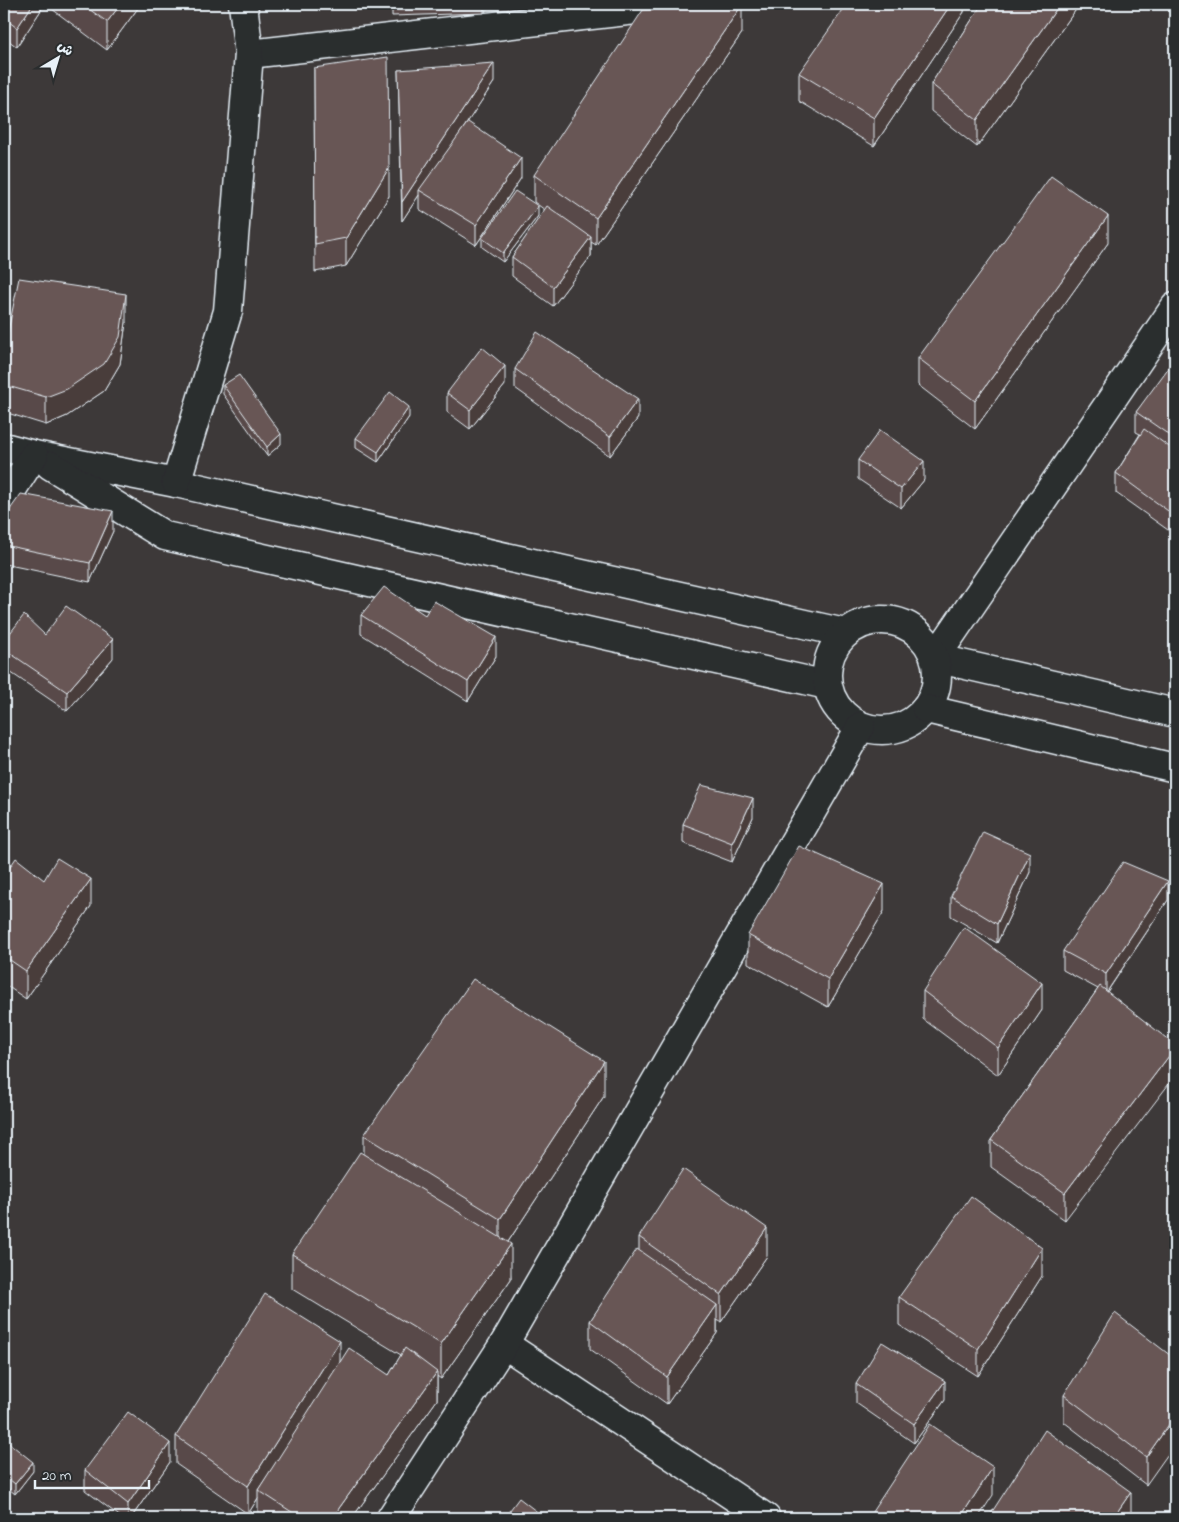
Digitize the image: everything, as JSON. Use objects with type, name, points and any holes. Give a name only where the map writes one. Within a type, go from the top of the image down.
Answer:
[{"type":"street","points":[[176,483],[228,311],[249,54],[243,4]]},
{"type":"street","points":[[249,54],[689,4]]},
{"type":"street","points":[[935,658],[1175,307]]},
{"type":"street","points":[[4,447],[34,455],[176,483],[845,633]]},
{"type":"street","points":[[4,502],[34,455]]},
{"type":"street","points":[[34,455],[165,536],[827,685]]},
{"type":"street","points":[[880,619],[898,622],[914,629],[927,642],[935,658],[938,675],[935,693],[926,709],[914,720],[898,728],[880,730],[861,726],[846,717],[834,703],[827,685],[827,666],[834,648],[845,633],[861,623],[880,619]]},
{"type":"street","points":[[935,658],[1175,713]]},
{"type":"street","points":[[926,709],[1175,768]]},
{"type":"street","points":[[391,1518],[504,1344],[861,726]]},
{"type":"street","points":[[504,1344],[766,1518]]},
{"type":"building","points":[[4,4],[33,4],[17,28],[4,18]]},
{"type":"building","points":[[82,4],[121,4],[107,22]]},
{"type":"building","points":[[847,4],[951,4],[874,118],[799,73]]},
{"type":"building","points":[[982,4],[1060,4],[977,120],[931,84]]},
{"type":"building","points":[[742,5],[596,218],[534,175],[643,10]]},
{"type":"building","points":[[388,57],[389,168],[346,238],[315,244],[314,68]]},
{"type":"building","points":[[494,63],[402,202],[398,70]]},
{"type":"building","points":[[468,122],[521,158],[476,225],[419,190]]},
{"type":"building","points":[[1051,176],[1108,216],[975,401],[918,358]]},
{"type":"building","points":[[515,191],[538,206],[503,253],[482,238]]},
{"type":"building","points":[[547,206],[591,237],[553,287],[512,257]]},
{"type":"building","points":[[19,278],[126,294],[120,337],[104,364],[67,389],[46,397],[4,385],[4,351]]},
{"type":"building","points":[[537,332],[638,399],[610,437],[515,369]]},
{"type":"building","points":[[482,347],[505,366],[470,410],[447,393]]},
{"type":"building","points":[[1172,363],[1175,366],[1175,439],[1136,412]]},
{"type":"building","points":[[239,375],[281,434],[267,447],[223,385]]},
{"type":"building","points":[[390,392],[409,407],[378,452],[356,438]]},
{"type":"building","points":[[1144,429],[1175,451],[1175,516],[1116,473]]},
{"type":"building","points":[[880,430],[924,461],[901,489],[858,460]]},
{"type":"building","points":[[21,494],[113,511],[90,563],[4,545],[4,518]]},
{"type":"building","points":[[384,587],[425,615],[434,601],[496,637],[468,682],[361,615]]},
{"type":"building","points":[[66,606],[113,639],[67,692],[4,649],[4,641],[24,615],[45,635]]},
{"type":"building","points":[[701,785],[753,798],[732,843],[683,824]]},
{"type":"building","points":[[983,832],[1030,853],[997,924],[951,896]]},
{"type":"building","points":[[799,846],[884,884],[828,979],[748,935]]},
{"type":"building","points":[[16,858],[44,880],[57,858],[91,879],[26,971],[4,956],[4,876]]},
{"type":"building","points":[[1123,862],[1168,881],[1106,974],[1063,951]]},
{"type":"building","points":[[964,927],[1042,983],[998,1048],[923,991]]},
{"type":"building","points":[[473,979],[604,1061],[500,1219],[364,1135]]},
{"type":"building","points":[[1100,986],[1175,1045],[1175,1048],[1065,1193],[991,1140]]},
{"type":"building","points":[[360,1152],[511,1244],[441,1344],[292,1254]]},
{"type":"building","points":[[683,1169],[767,1228],[721,1295],[639,1237]]},
{"type":"building","points":[[971,1196],[1042,1248],[978,1349],[899,1297]]},
{"type":"building","points":[[637,1249],[717,1305],[667,1377],[590,1321]]},
{"type":"building","points":[[265,1294],[340,1341],[248,1486],[176,1436]]},
{"type":"building","points":[[1115,1313],[1175,1359],[1175,1416],[1146,1457],[1064,1395]]},
{"type":"building","points":[[882,1342],[945,1381],[914,1424],[856,1384]]},
{"type":"building","points":[[349,1348],[389,1375],[405,1348],[437,1372],[332,1518],[301,1518],[258,1490]]},
{"type":"building","points":[[128,1412],[170,1443],[128,1504],[85,1470]]},
{"type":"building","points":[[930,1424],[993,1467],[960,1518],[868,1518]]},
{"type":"building","points":[[1045,1430],[1131,1492],[1113,1518],[988,1518]]},
{"type":"building","points":[[9,1443],[33,1462],[15,1484],[4,1475],[4,1451]]},
{"type":"building","points":[[519,1498],[545,1518],[504,1518]]},
{"type":"building","points":[[1164,1514],[1170,1518],[1161,1518]]}]
